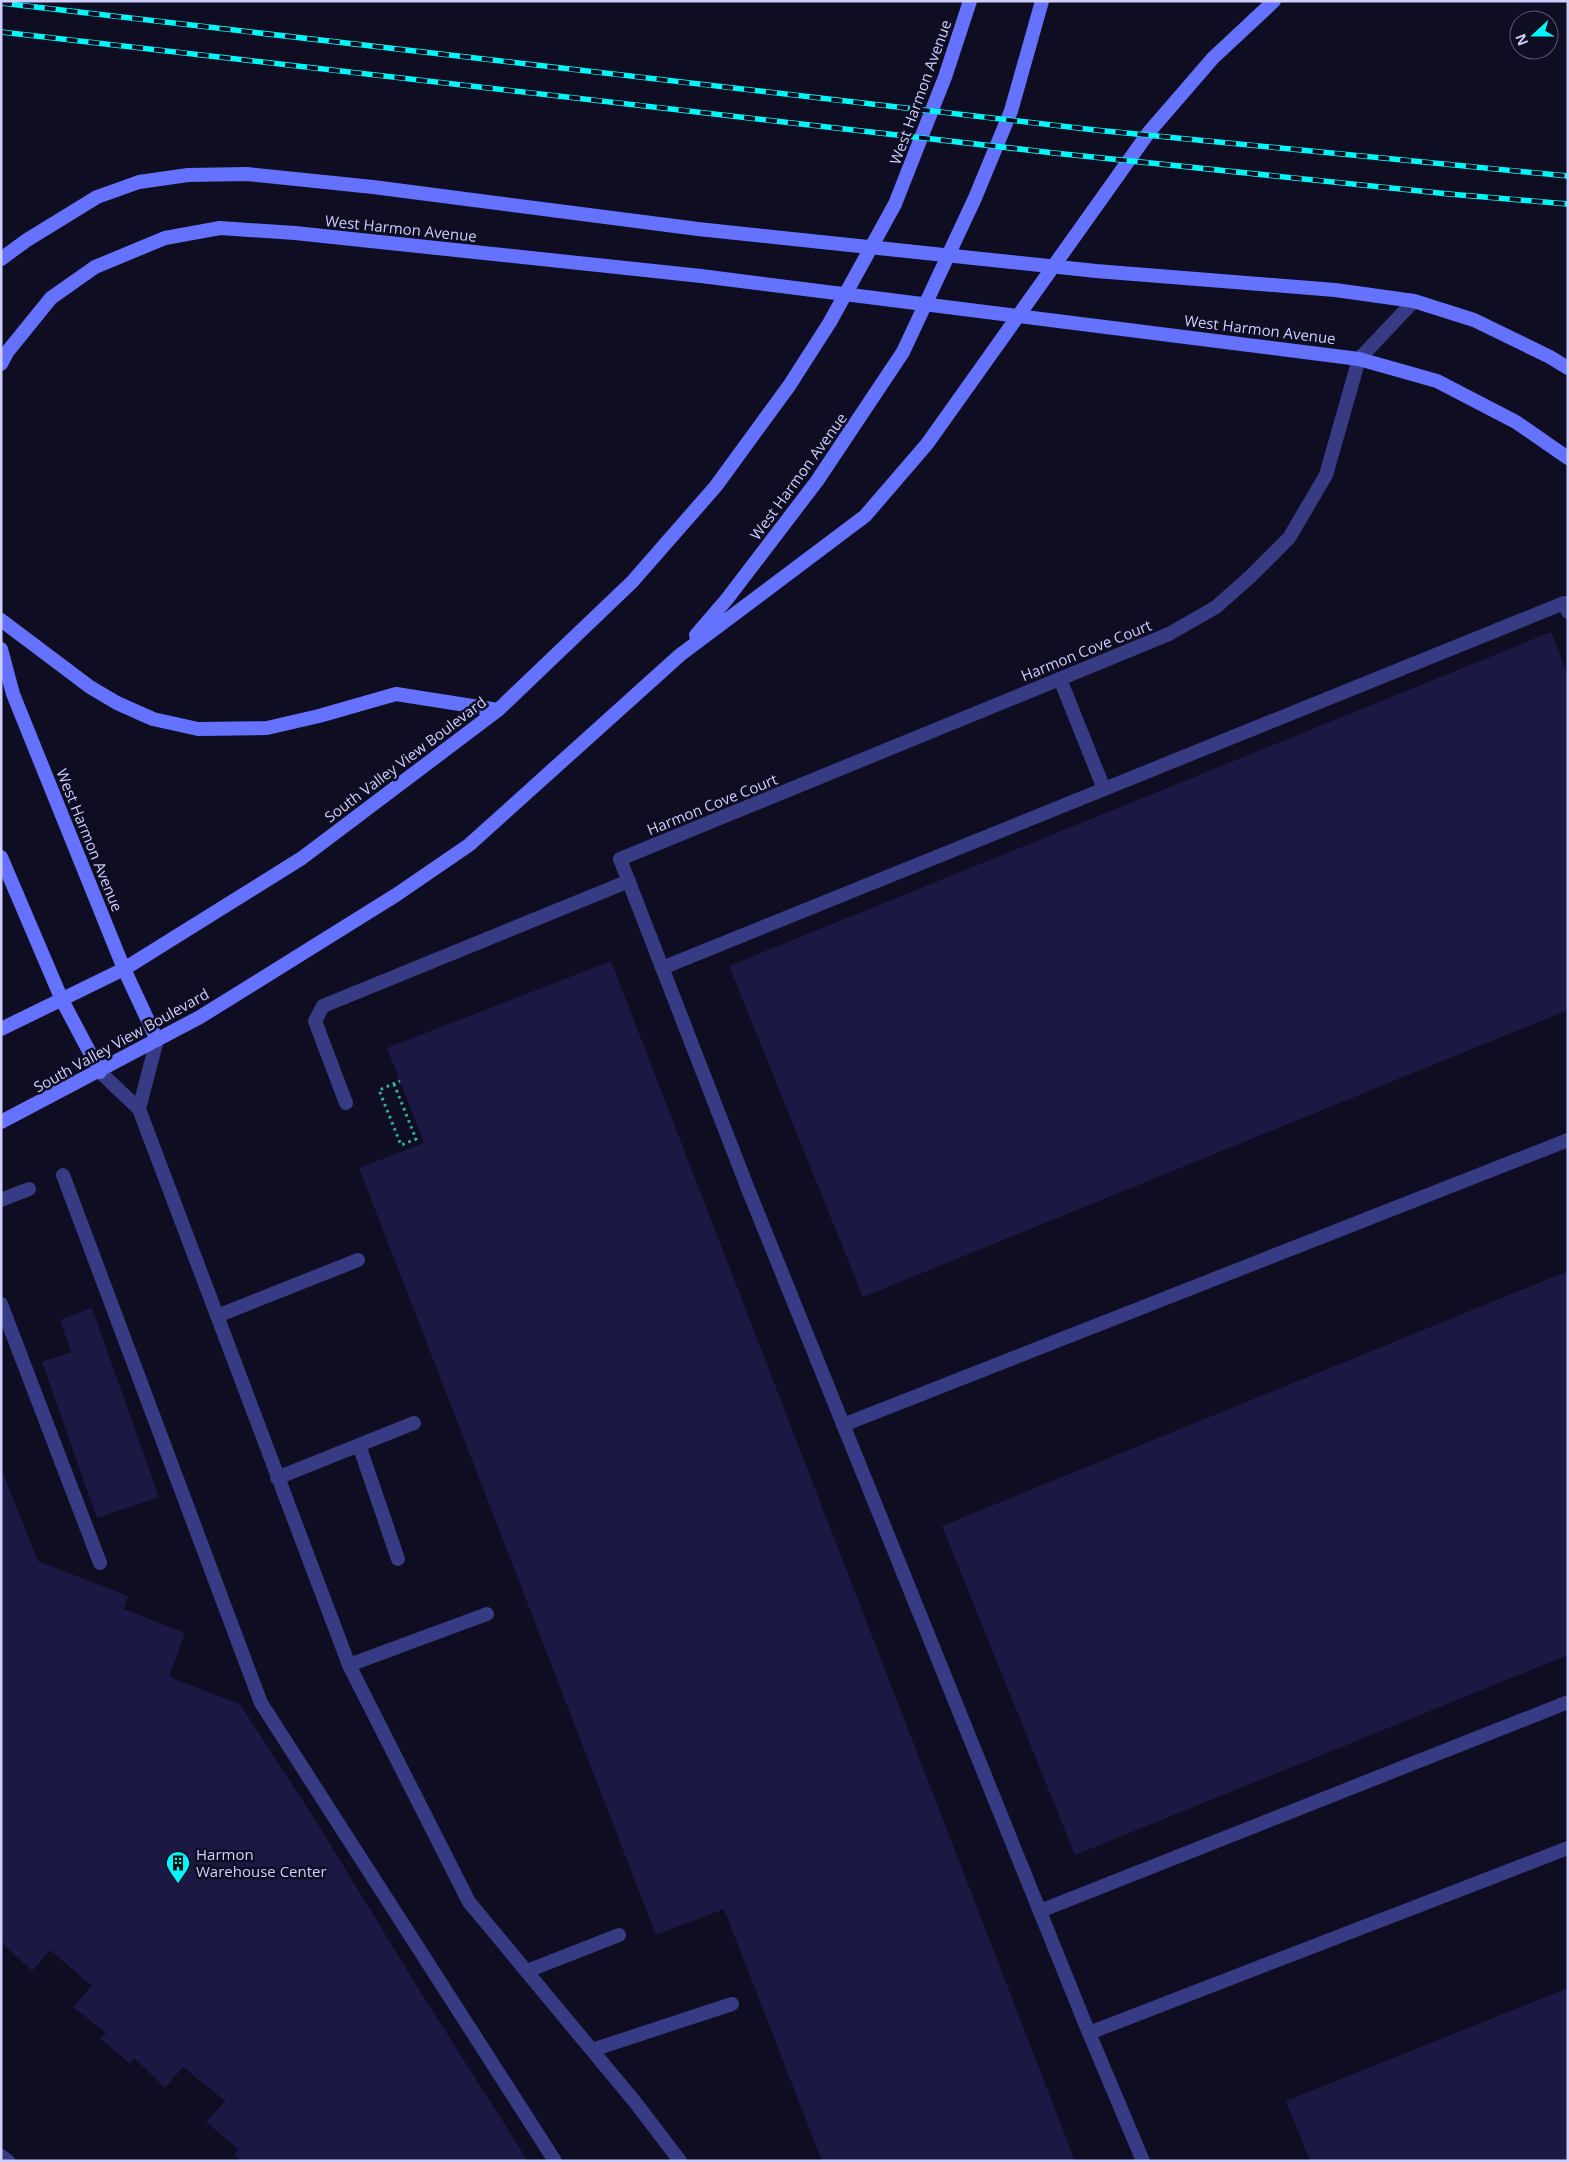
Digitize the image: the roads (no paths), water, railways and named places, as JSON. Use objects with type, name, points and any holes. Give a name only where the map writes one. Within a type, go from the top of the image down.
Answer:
[{"type":"main road","name":"West Harmon Avenue","points":[[758,428],[830,322],[895,204],[945,77],[970,1]]},
{"type":"main road","name":"West Harmon Avenue","points":[[680,655],[727,599],[847,438],[903,352],[975,198],[1012,111],[1042,1]]},
{"type":"main road","points":[[680,655],[865,516],[927,444],[1149,132],[1213,58],[1274,1]]},
{"type":"main road","points":[[1,259],[27,240],[97,197],[131,185],[188,175],[247,174],[373,187],[698,229],[1096,271],[1336,290],[1414,301],[1474,320],[1550,357],[1568,368]]},
{"type":"main road","name":"West Harmon Avenue","points":[[1,364],[8,351],[51,298],[95,267],[165,238],[220,228],[295,233],[702,276],[1359,359],[1437,381],[1516,422],[1568,458]]},
{"type":"main road","name":"South Valley View Boulevard","points":[[1,1029],[124,969],[302,858],[498,710],[591,622],[672,540],[716,486],[758,428]]},
{"type":"main road","points":[[1,620],[90,687],[117,704],[153,719],[198,730],[266,728],[319,716],[396,694],[498,710]]},
{"type":"main road","name":"West Harmon Avenue","points":[[1,649],[13,694],[124,969],[157,1040]]},
{"type":"main road","name":"South Valley View Boulevard","points":[[1,1122],[100,1072],[270,975],[396,895],[469,845],[680,655]]},
{"type":"main road","points":[[1,857],[62,1000],[100,1072]]},
{"type":"street","name":"Harmon Cove Court","points":[[628,881],[620,859],[1169,634],[1216,607],[1252,576],[1288,538],[1326,475],[1359,359],[1414,301]]},
{"type":"street","points":[[662,968],[1564,603],[1568,612]]},
{"type":"street","points":[[1060,679],[1104,789]]},
{"type":"street","points":[[346,1103],[315,1021],[324,1006],[628,881],[748,1190],[1089,2033],[1143,2161]]},
{"type":"street","points":[[139,1109],[157,1040]]},
{"type":"street","points":[[100,1072],[139,1109],[349,1665],[469,1902],[592,2050],[680,2161]]},
{"type":"street","points":[[843,1425],[1568,1140]]},
{"type":"street","points":[[63,1175],[261,1703],[555,2161]]},
{"type":"street","points":[[1,1200],[29,1189]]},
{"type":"street","points":[[217,1316],[358,1260]]},
{"type":"street","points":[[1,1304],[100,1563]]},
{"type":"street","points":[[277,1478],[414,1423]]},
{"type":"street","points":[[359,1445],[398,1558]]},
{"type":"street","points":[[349,1665],[488,1614]]},
{"type":"street","points":[[1040,1911],[1568,1702]]},
{"type":"street","points":[[1089,2033],[1568,1848]]},
{"type":"street","points":[[527,1971],[619,1935]]},
{"type":"street","points":[[592,2050],[732,2004]]},
{"type":"street","points":[[1,2156],[8,2161]]},
{"type":"railway","points":[[1,3],[1095,130],[1568,176]]},
{"type":"railway","points":[[1,32],[1054,153],[1449,194],[1568,204]]},
{"type":"place","name":"Harmon Warehouse Center","points":[[178,1884]]}]
